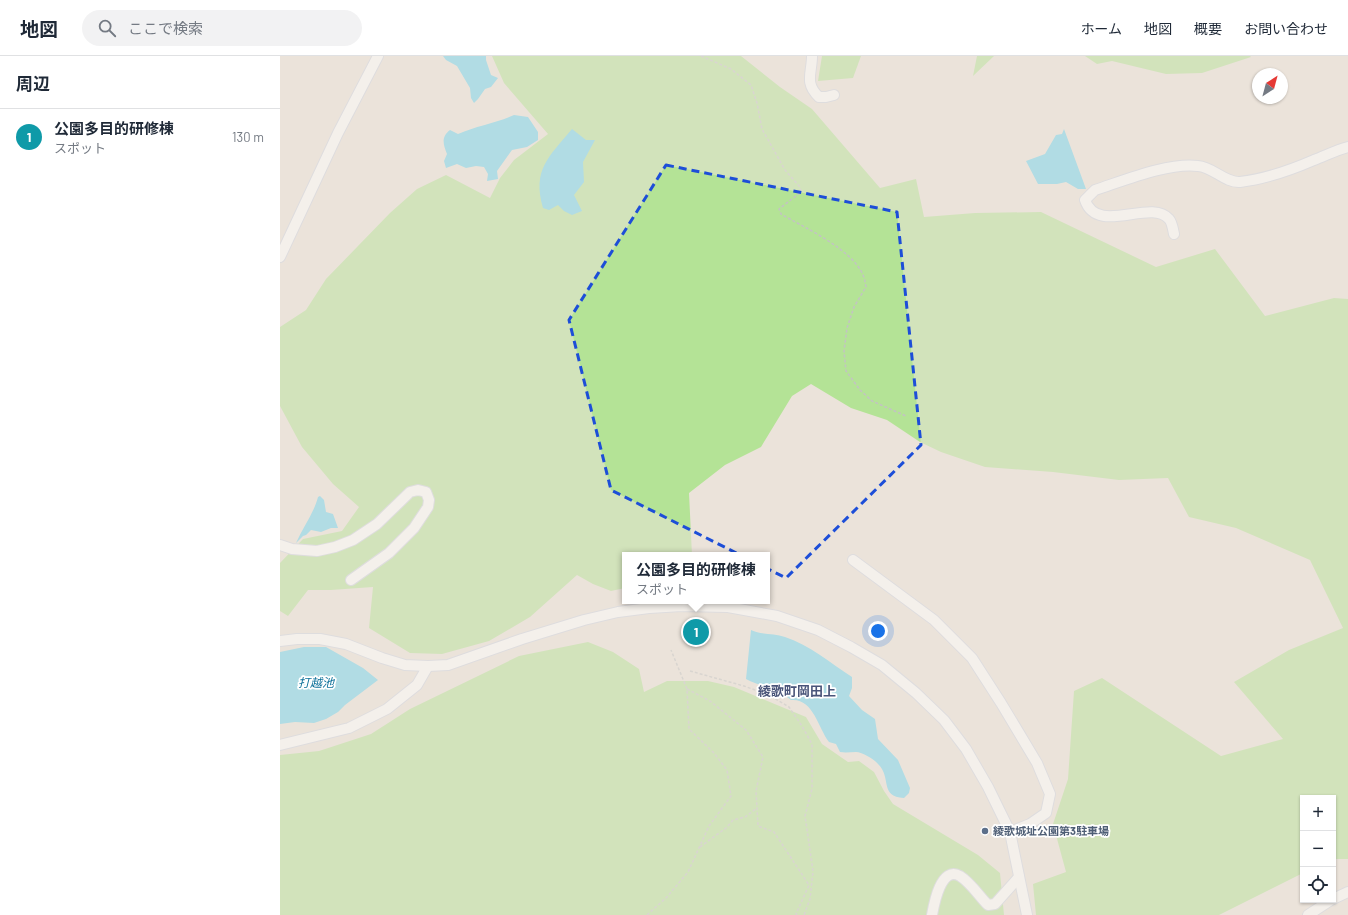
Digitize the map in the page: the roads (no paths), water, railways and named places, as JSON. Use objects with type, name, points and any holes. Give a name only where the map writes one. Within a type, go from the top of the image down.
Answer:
[{"type":"street","points":[[280,257],[338,133],[378,56]]},
{"type":"street","points":[[812,56],[809,79],[812,89],[819,97],[834,95]]},
{"type":"street","points":[[1174,234],[1170,220],[1161,213],[1107,216],[1099,215],[1094,213],[1088,207],[1085,200],[1094,190],[1172,166],[1197,165],[1207,167],[1233,182],[1239,182],[1265,177],[1348,147]]},
{"type":"street","points":[[280,545],[292,549],[317,551],[336,547],[353,540],[377,524],[410,492],[418,490],[426,492],[429,500],[428,507],[414,528],[389,553],[351,580]]},
{"type":"street","points":[[853,560],[934,620],[972,658],[1037,763],[1050,794],[1046,813],[1030,824],[1010,832]]},
{"type":"street","points":[[280,641],[297,638],[320,639],[346,644],[405,665],[428,666],[448,665],[577,622],[618,612],[649,608],[682,606],[728,607],[777,616],[818,630],[851,646],[882,665],[916,693],[944,720],[966,749],[988,787],[1010,832],[1027,915]]},
{"type":"street","points":[[280,745],[349,728],[387,709],[417,686],[428,666]]},
{"type":"street","points":[[932,915],[936,896],[943,880],[951,875],[959,875],[988,905],[995,904],[1019,877]]},
{"type":"street","points":[[1336,897],[1348,892]]},
{"type":"street","points":[[1308,915],[1326,903]]},
{"type":"water","points":[[443,56],[486,56],[491,75],[498,78],[491,87],[485,89],[474,103],[471,98],[470,88],[457,66],[446,60]]},
{"type":"water","points":[[514,115],[528,117],[538,132],[538,140],[527,147],[512,150],[497,171],[498,179],[487,181],[488,174],[484,167],[476,166],[466,168],[457,164],[446,168],[444,161],[447,154],[444,138],[450,130],[458,134]]},
{"type":"water","points":[[572,129],[586,140],[595,140],[583,162],[584,182],[574,195],[582,211],[572,215],[564,211],[558,205],[549,210],[543,208],[540,195],[540,183],[541,173],[545,164]]},
{"type":"water","points":[[1064,129],[1086,189],[1078,189],[1066,182],[1057,184],[1038,184],[1026,161],[1045,154],[1056,135],[1062,134]]},
{"type":"water","points":[[320,496],[324,500],[326,512],[333,514],[338,528],[331,528],[321,532],[311,530],[296,543],[314,509],[318,497]]},
{"type":"water","points":[[751,630],[794,640],[811,649],[852,677],[852,688],[849,696],[862,710],[875,719],[878,739],[898,760],[910,788],[909,793],[904,798],[896,797],[891,794],[888,790],[882,769],[874,760],[859,752],[840,752],[836,744],[829,742],[810,708],[805,704],[791,700],[781,693],[746,679]]},
{"type":"water","name":"打越池","points":[[304,647],[326,647],[363,668],[378,680],[338,712],[326,719],[314,723],[295,722],[280,724],[280,652]]},
{"type":"place","name":"公園多目的研修棟","points":[[696,632]]},
{"type":"place","name":"綾歌城址公園第3駐車場","points":[[985,831]]},
{"type":"district","name":"綾歌町岡田上","points":[[797,691]]}]
